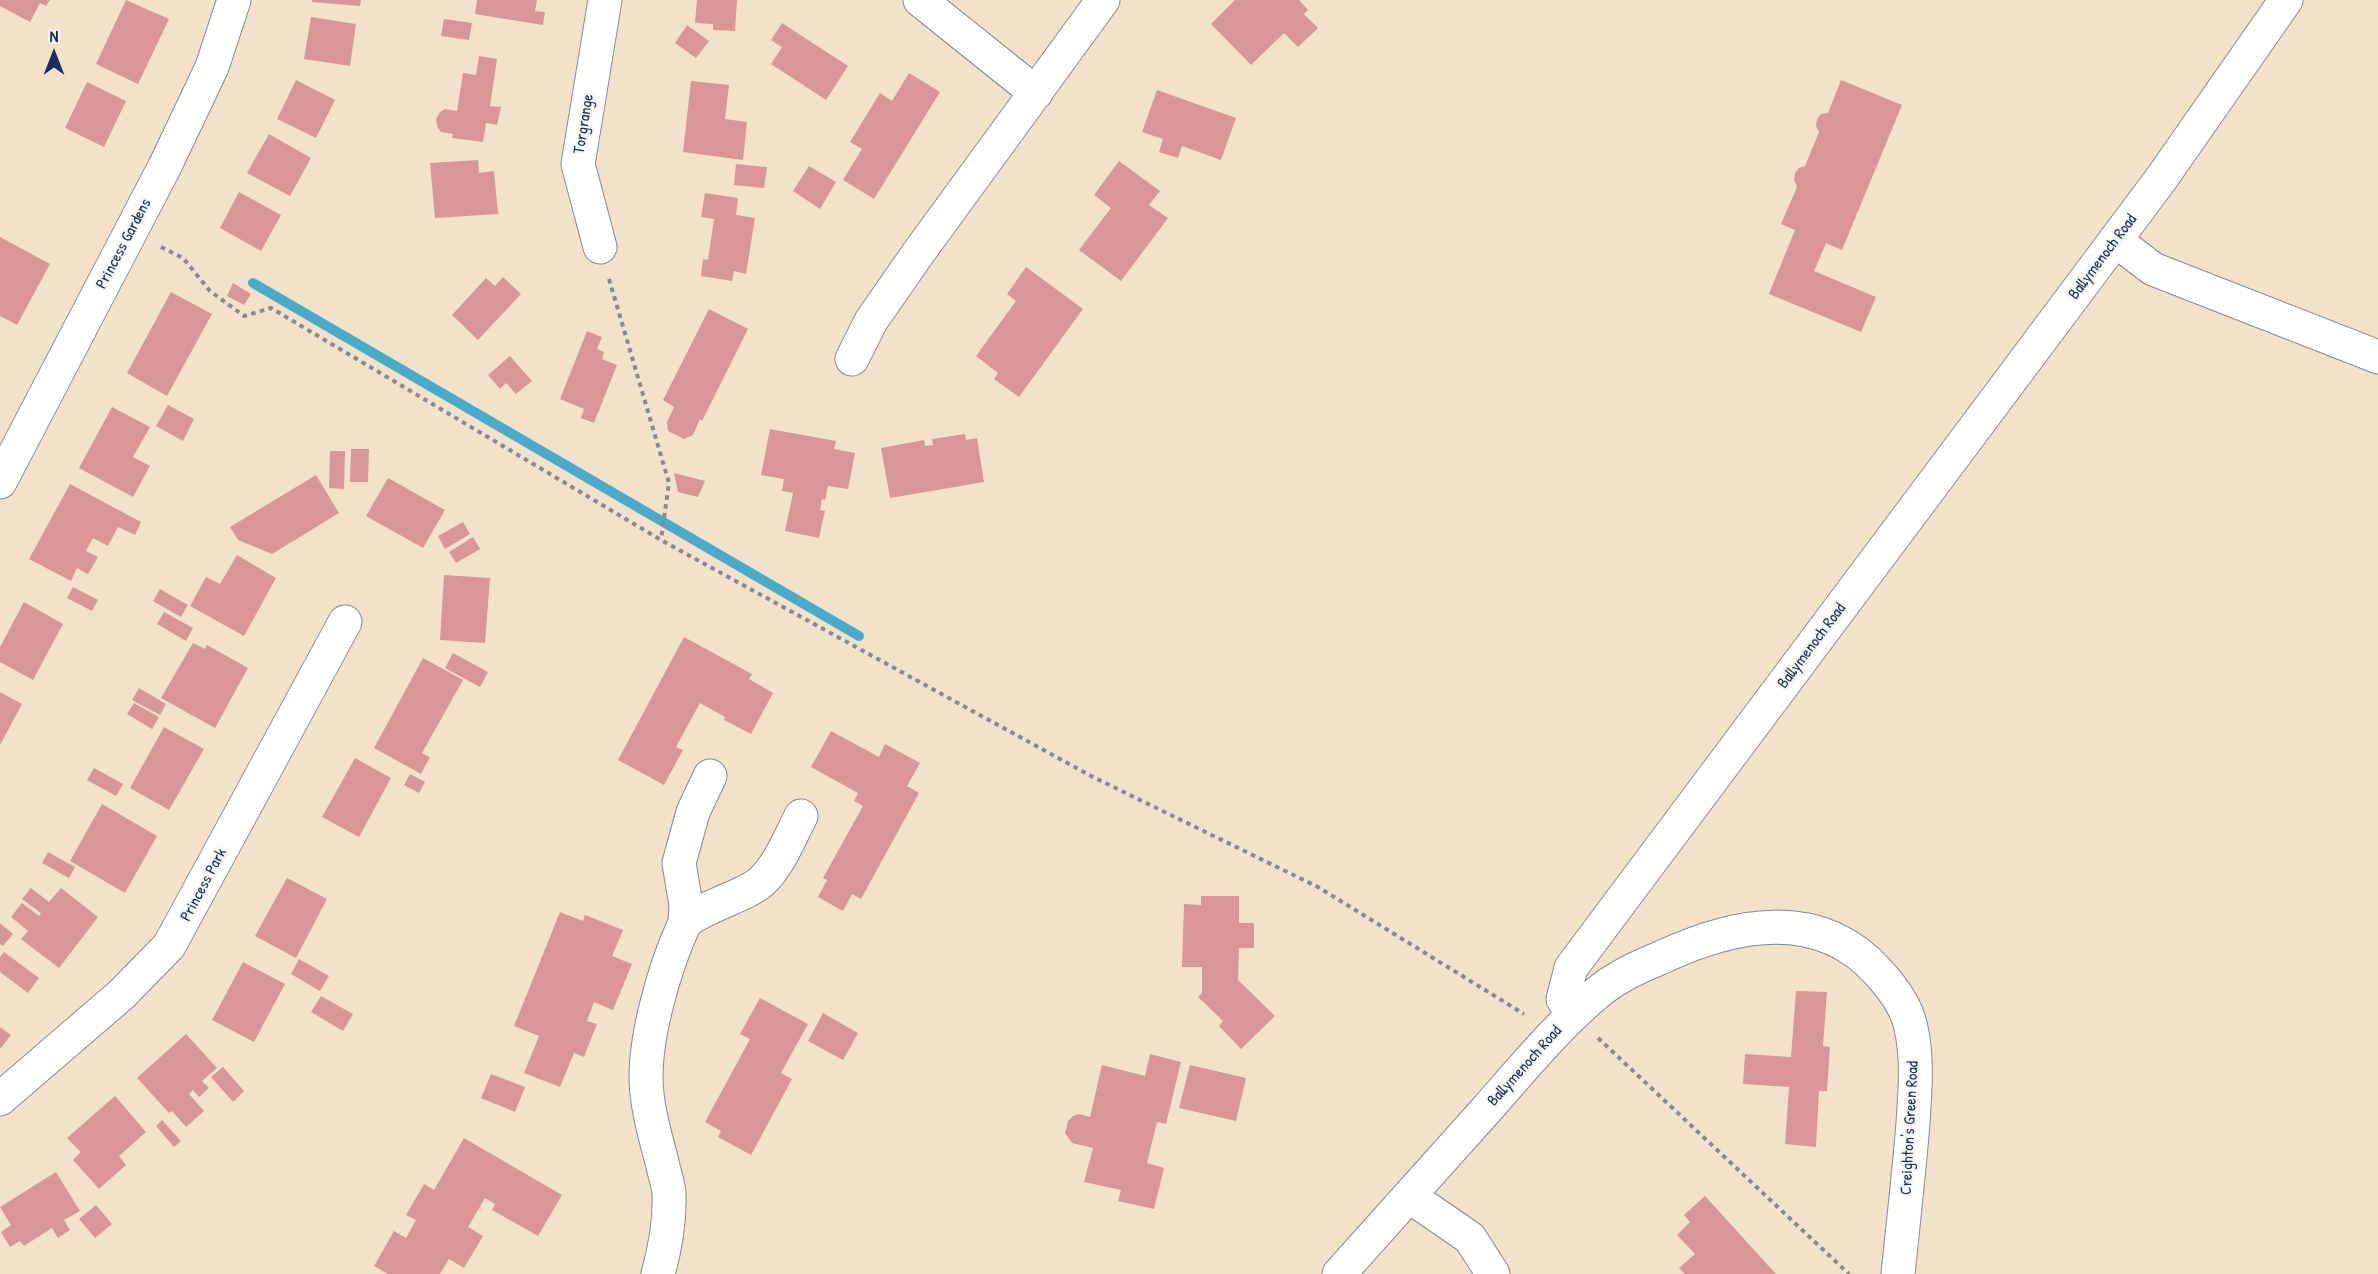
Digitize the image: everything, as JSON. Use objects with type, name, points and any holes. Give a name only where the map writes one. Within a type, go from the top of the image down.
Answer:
[{"type":"street","name":"Princess Gardens","points":[[0,482],[165,166],[212,67],[234,0]]},
{"type":"street","name":"Torgrange","points":[[600,247],[578,164],[605,0]]},
{"type":"street","points":[[920,0],[1036,93]]},
{"type":"street","points":[[852,359],[877,313],[1103,0]]},
{"type":"street","name":"Ballymenoch Road","points":[[1339,1274],[1564,1023],[1563,999],[1571,968],[2161,178],[2286,0]]},
{"type":"street","points":[[2115,240],[2152,269],[2378,357]]},
{"type":"street","name":"Princess Park","points":[[0,1099],[122,994],[169,946],[345,622]]},
{"type":"street","points":[[658,1274],[667,1227],[669,1192],[655,1135],[646,1077],[652,1026],[671,954],[685,923],[686,905],[680,863],[693,812],[710,776]]},
{"type":"street","points":[[685,923],[762,882],[776,862],[801,816]]},
{"type":"street","name":"Creighton's Green Road","points":[[1564,1023],[1605,987],[1644,965],[1690,944],[1746,928],[1768,926],[1810,931],[1831,938],[1859,955],[1888,983],[1901,1003],[1911,1027],[1915,1100],[1898,1274]]},
{"type":"street","points":[[1408,1196],[1470,1238],[1492,1274]]},
{"type":"path","points":[[131,232],[183,258],[210,291],[244,316],[272,308],[661,540],[1091,776],[1318,887],[1564,1023],[1849,1274]]},
{"type":"path","points":[[600,247],[669,483],[661,540]]},
{"type":"building","points":[[0,0],[50,0],[46,6],[40,3],[30,22],[0,6]]},
{"type":"building","points":[[126,0],[169,19],[138,84],[96,64]]},
{"type":"building","points":[[312,0],[361,0],[360,6],[312,2]]},
{"type":"building","points":[[477,0],[537,0],[535,11],[545,12],[543,25],[475,14]]},
{"type":"building","points":[[697,0],[737,0],[735,31],[713,30],[713,24],[695,23]]},
{"type":"building","points":[[1235,0],[1299,0],[1308,10],[1304,14],[1318,28],[1298,47],[1284,33],[1251,65],[1211,24]]},
{"type":"building","points":[[311,17],[356,24],[350,66],[304,59]]},
{"type":"building","points":[[444,19],[472,23],[469,40],[441,36]]},
{"type":"building","points":[[782,23],[848,66],[826,100],[771,64],[782,47],[771,40]]},
{"type":"building","points":[[687,25],[709,41],[696,58],[675,43]]},
{"type":"building","points":[[479,56],[497,59],[490,106],[501,107],[497,125],[486,123],[483,142],[452,138],[453,134],[441,132],[436,119],[445,109],[457,111],[463,73],[476,75]]},
{"type":"building","points":[[909,73],[940,92],[874,199],[843,180],[862,149],[850,142],[880,93],[892,101]]},
{"type":"building","points":[[296,80],[335,100],[316,138],[277,119]]},
{"type":"building","points":[[1841,80],[1902,105],[1842,250],[1826,243],[1814,271],[1876,297],[1861,332],[1769,294],[1795,230],[1781,224],[1797,187],[1794,180],[1795,173],[1799,168],[1805,166],[1819,132],[1816,126],[1817,119],[1821,114],[1828,113]]},
{"type":"building","points":[[691,81],[729,85],[725,119],[747,122],[743,160],[683,152]]},
{"type":"building","points":[[87,82],[126,101],[104,147],[65,128]]},
{"type":"building","points":[[1157,90],[1236,118],[1221,160],[1182,146],[1178,158],[1159,152],[1163,139],[1142,132]]},
{"type":"building","points":[[269,134],[311,158],[290,196],[247,173]]},
{"type":"building","points":[[478,160],[479,173],[494,171],[498,214],[435,218],[430,163]]},
{"type":"building","points":[[1119,161],[1160,191],[1149,205],[1168,218],[1121,281],[1079,250],[1111,208],[1094,195]]},
{"type":"building","points":[[736,164],[767,167],[764,188],[734,185]]},
{"type":"building","points":[[809,166],[836,182],[820,209],[793,191]]},
{"type":"building","points":[[239,192],[281,215],[261,251],[220,228]]},
{"type":"building","points":[[705,193],[738,198],[736,215],[755,218],[746,274],[734,271],[732,281],[701,276],[703,259],[708,260],[714,219],[701,217]]},
{"type":"building","points":[[0,237],[50,264],[17,325],[0,316]]},
{"type":"building","points":[[1026,267],[1083,309],[1019,397],[994,379],[998,373],[976,356],[1016,301],[1007,294]]},
{"type":"building","points":[[503,277],[521,294],[478,340],[452,315],[486,278],[495,286]]},
{"type":"building","points":[[233,283],[251,294],[244,305],[227,296]]},
{"type":"building","points":[[171,292],[212,314],[167,396],[127,373]]},
{"type":"building","points":[[709,309],[748,329],[702,421],[700,419],[693,435],[684,439],[668,431],[667,422],[674,407],[663,400]]},
{"type":"building","points":[[587,331],[602,337],[597,349],[604,352],[602,359],[617,365],[594,423],[581,418],[584,409],[560,399]]},
{"type":"building","points":[[510,356],[532,381],[516,394],[506,383],[500,389],[488,375]]},
{"type":"building","points":[[168,405],[194,419],[183,441],[156,426]]},
{"type":"building","points":[[112,407],[150,427],[133,457],[150,466],[133,497],[79,468]]},
{"type":"building","points":[[770,429],[836,441],[834,449],[855,453],[848,489],[828,486],[825,500],[822,499],[820,510],[825,511],[819,538],[785,531],[793,493],[782,491],[784,479],[761,475]]},
{"type":"building","points":[[965,434],[966,440],[977,438],[984,482],[890,498],[881,448],[924,440],[925,446],[933,445],[932,439]]},
{"type":"building","points":[[351,449],[369,449],[368,482],[350,482]]},
{"type":"building","points":[[330,451],[345,451],[344,489],[329,488]]},
{"type":"building","points":[[674,473],[705,481],[698,497],[678,492]]},
{"type":"building","points":[[316,475],[339,513],[272,554],[238,540],[230,527]]},
{"type":"building","points":[[388,478],[445,510],[423,548],[366,516]]},
{"type":"building","points":[[70,484],[141,522],[135,535],[118,527],[108,546],[93,538],[86,551],[98,557],[88,574],[77,568],[71,581],[29,559]]},
{"type":"building","points":[[463,522],[470,534],[445,549],[438,536]]},
{"type":"building","points":[[473,537],[480,549],[456,563],[449,552]]},
{"type":"building","points":[[237,555],[276,578],[244,636],[190,606],[206,577],[220,584]]},
{"type":"building","points":[[444,575],[490,578],[485,643],[440,640]]},
{"type":"building","points":[[73,587],[98,600],[92,611],[67,598]]},
{"type":"building","points":[[160,589],[188,605],[181,617],[153,601]]},
{"type":"building","points":[[24,602],[63,624],[33,680],[0,662],[0,647]]},
{"type":"building","points":[[164,612],[193,628],[186,641],[157,624]]},
{"type":"building","points":[[684,637],[752,674],[749,679],[773,693],[751,734],[724,720],[725,717],[700,703],[676,747],[683,750],[664,785],[618,760]]},
{"type":"building","points":[[193,643],[205,649],[207,645],[248,668],[215,728],[161,698]]},
{"type":"building","points":[[453,653],[488,672],[480,687],[445,668]]},
{"type":"building","points":[[423,658],[463,680],[422,753],[430,757],[421,774],[374,748]]},
{"type":"building","points":[[139,688],[166,704],[160,715],[132,700]]},
{"type":"building","points":[[0,692],[22,704],[0,745]]},
{"type":"building","points":[[134,703],[159,717],[152,729],[127,714]]},
{"type":"building","points":[[164,727],[204,749],[169,810],[130,788]]},
{"type":"building","points":[[831,731],[879,757],[885,744],[920,763],[907,786],[919,793],[861,899],[852,894],[843,911],[818,897],[827,880],[823,878],[863,806],[854,801],[858,793],[811,767]]},
{"type":"building","points":[[355,758],[391,778],[359,837],[322,817]]},
{"type":"building","points":[[94,768],[123,784],[116,796],[87,780]]},
{"type":"building","points":[[410,774],[425,782],[419,793],[404,785]]},
{"type":"building","points":[[102,804],[157,836],[125,893],[70,861]]},
{"type":"building","points":[[48,852],[75,867],[69,878],[42,863]]},
{"type":"building","points":[[287,878],[327,899],[296,958],[255,936]]},
{"type":"building","points":[[31,888],[49,902],[61,888],[98,917],[59,968],[21,939],[28,931],[11,917],[22,903],[39,916],[41,913],[22,899]]},
{"type":"building","points":[[1201,896],[1239,896],[1239,923],[1254,923],[1254,948],[1239,948],[1238,980],[1275,1016],[1241,1049],[1219,1026],[1223,1021],[1198,997],[1202,993],[1202,967],[1182,967],[1184,904],[1201,905]]},
{"type":"building","points":[[560,912],[583,921],[585,915],[623,930],[612,956],[632,964],[613,1010],[594,1002],[587,1021],[597,1024],[584,1057],[574,1053],[560,1087],[524,1073],[539,1036],[514,1026]]},
{"type":"building","points":[[0,923],[13,934],[3,946],[0,944]]},
{"type":"building","points":[[4,952],[39,978],[28,993],[0,972],[0,957]]},
{"type":"building","points":[[299,959],[329,976],[320,991],[291,974]]},
{"type":"building","points":[[243,962],[285,984],[254,1042],[212,1020]]},
{"type":"building","points":[[1796,991],[1827,992],[1823,1046],[1830,1047],[1827,1091],[1819,1091],[1816,1147],[1785,1144],[1789,1087],[1743,1084],[1745,1054],[1791,1057]]},
{"type":"building","points":[[321,996],[353,1014],[343,1031],[311,1012]]},
{"type":"building","points":[[760,998],[808,1024],[781,1073],[792,1079],[751,1155],[718,1137],[721,1131],[705,1122],[750,1039],[740,1034]]},
{"type":"building","points":[[823,1013],[858,1033],[843,1060],[808,1041]]},
{"type":"building","points":[[0,1027],[11,1035],[0,1049]]},
{"type":"building","points":[[186,1034],[217,1068],[202,1081],[209,1088],[199,1097],[193,1090],[189,1094],[204,1111],[186,1127],[172,1111],[169,1113],[137,1078]]},
{"type":"building","points":[[1150,1054],[1181,1062],[1166,1124],[1157,1122],[1147,1163],[1164,1168],[1154,1209],[1118,1201],[1121,1190],[1084,1182],[1093,1148],[1072,1143],[1065,1133],[1068,1121],[1073,1116],[1079,1114],[1090,1117],[1102,1065],[1145,1076]]},
{"type":"building","points":[[1190,1065],[1246,1078],[1236,1121],[1179,1108]]},
{"type":"building","points":[[223,1067],[244,1091],[233,1102],[211,1077]]},
{"type":"building","points":[[491,1074],[525,1087],[515,1112],[481,1098]]},
{"type":"building","points":[[115,1096],[146,1132],[119,1156],[126,1165],[99,1189],[73,1160],[81,1152],[67,1138]]},
{"type":"building","points":[[162,1120],[181,1141],[174,1147],[156,1126]]},
{"type":"building","points":[[464,1138],[562,1195],[538,1236],[492,1210],[495,1204],[485,1198],[468,1227],[483,1236],[464,1268],[449,1259],[440,1274],[388,1274],[374,1266],[394,1231],[406,1238],[416,1220],[406,1215],[424,1184],[434,1190]]},
{"type":"building","points":[[56,1172],[80,1211],[64,1220],[70,1230],[58,1238],[52,1228],[24,1246],[20,1241],[10,1247],[1,1232],[11,1225],[0,1207]]},
{"type":"building","points":[[1705,1196],[1776,1274],[1685,1274],[1679,1268],[1695,1254],[1677,1235],[1690,1222],[1684,1215]]},
{"type":"building","points":[[96,1205],[112,1224],[95,1238],[79,1219]]},
{"type":"waterway","points":[[253,283],[859,636]]}]
